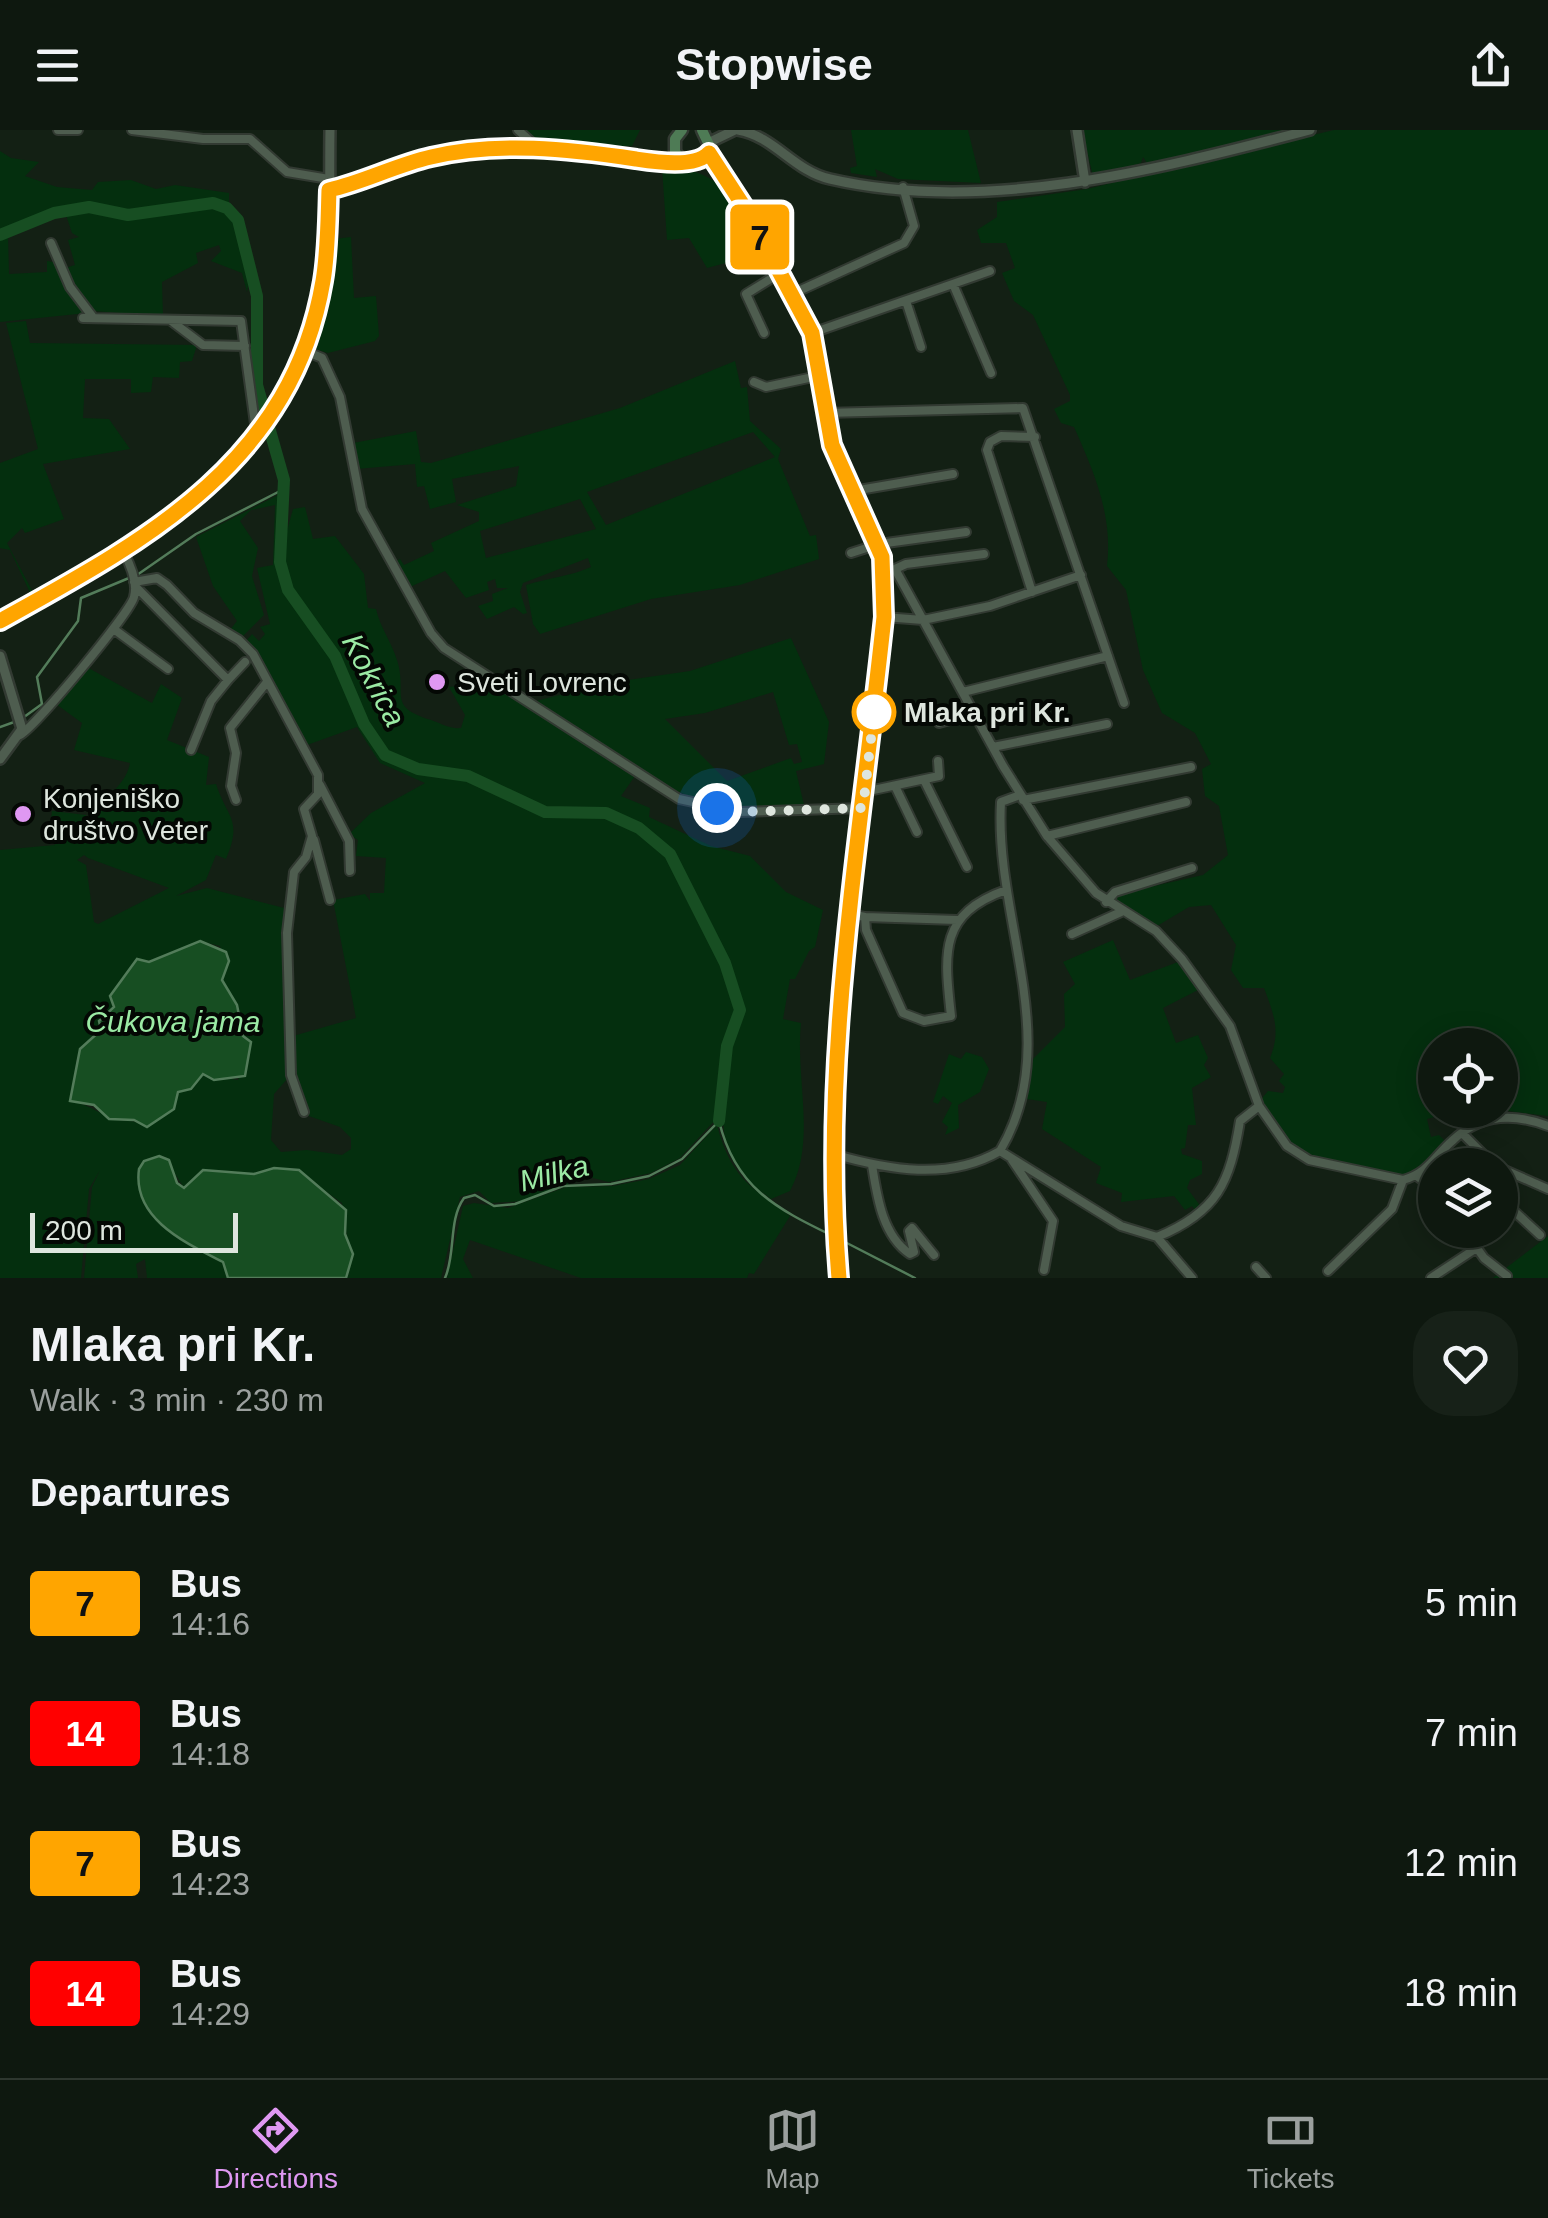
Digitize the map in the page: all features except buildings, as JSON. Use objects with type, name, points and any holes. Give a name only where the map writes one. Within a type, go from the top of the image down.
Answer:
[{"type":"main road","points":[[675,136],[683,161],[706,141],[812,333],[823,413],[879,544],[885,578],[836,1071],[834,1154],[839,1278]]},
{"type":"street","points":[[58,130],[78,130]]},
{"type":"street","points":[[135,130],[202,140],[250,139],[287,172],[329,185],[432,156],[589,150],[646,160],[683,161]]},
{"type":"street","points":[[0,622],[124,552],[192,503],[274,406],[309,335],[324,278],[330,130]]},
{"type":"street","points":[[518,130],[538,149]]},
{"type":"street","points":[[706,141],[737,130],[756,134],[810,173],[831,180],[1005,190],[1085,182],[1310,130]]},
{"type":"street","points":[[1077,130],[1085,182]]},
{"type":"street","points":[[646,160],[675,136]]},
{"type":"street","points":[[792,294],[904,244],[914,226],[903,187]]},
{"type":"street","points":[[51,243],[87,317],[241,321],[245,374],[256,431]]},
{"type":"street","points":[[812,333],[990,271]]},
{"type":"street","points":[[764,333],[746,294],[780,273]]},
{"type":"street","points":[[953,284],[990,373]]},
{"type":"street","points":[[906,300],[921,347]]},
{"type":"street","points":[[170,320],[190,339],[203,345],[245,346]]},
{"type":"street","points":[[303,350],[322,358],[340,397],[352,471],[372,530],[430,633],[444,648],[679,799],[740,812],[863,808]]},
{"type":"street","points":[[754,382],[766,387],[818,376]]},
{"type":"street","points":[[823,413],[1022,408],[1124,703]]},
{"type":"street","points":[[1032,592],[987,450],[990,442],[1001,436],[1035,438]]},
{"type":"street","points":[[854,490],[953,474]]},
{"type":"street","points":[[851,553],[879,544],[966,532]]},
{"type":"street","points":[[0,759],[21,730],[42,717],[130,607],[135,584],[124,552]]},
{"type":"street","points":[[984,554],[896,567],[993,747],[1047,836],[1106,902],[1156,931],[1203,988],[1230,1026],[1259,1106],[1299,1156],[1403,1180],[1417,1176]]},
{"type":"street","points":[[884,617],[923,620],[1081,576]]},
{"type":"street","points":[[135,584],[156,578],[167,584],[194,613],[239,640],[253,654],[303,742],[349,841],[350,872]]},
{"type":"street","points":[[135,584],[228,680]]},
{"type":"street","points":[[115,630],[168,668]]},
{"type":"street","points":[[0,656],[21,730]]},
{"type":"street","points":[[963,692],[1108,656]]},
{"type":"street","points":[[191,750],[211,700],[246,662]]},
{"type":"street","points":[[236,800],[231,786],[236,753],[230,728],[268,682]]},
{"type":"street","points":[[939,723],[975,713]]},
{"type":"street","points":[[993,747],[1107,724]]},
{"type":"street","points":[[864,792],[938,776],[938,761]]},
{"type":"street","points":[[1005,1154],[1030,1066],[1021,974],[1006,890],[1001,802],[1191,767]]},
{"type":"street","points":[[924,780],[967,868]]},
{"type":"street","points":[[320,785],[304,810],[330,900]]},
{"type":"street","points":[[895,786],[917,832]]},
{"type":"street","points":[[1047,836],[1186,802]]},
{"type":"street","points":[[304,1112],[291,1075],[287,932],[294,872],[306,857],[312,836]]},
{"type":"street","points":[[1106,902],[1115,892],[1192,868]]},
{"type":"street","points":[[865,917],[866,930],[897,1003],[911,1019],[924,1021],[950,1016],[950,936],[957,920],[972,903],[1006,890]]},
{"type":"street","points":[[1072,934],[1121,912]]},
{"type":"street","points":[[852,914],[957,920]]},
{"type":"street","points":[[1157,1237],[1180,1226],[1215,1197],[1230,1175],[1240,1121],[1259,1106]]},
{"type":"street","points":[[1451,1148],[1462,1133],[1508,1115],[1548,1126]]},
{"type":"street","points":[[1462,1133],[1477,1148]]},
{"type":"street","points":[[834,1154],[872,1165],[954,1170],[1005,1154],[1021,1160],[1121,1226],[1157,1237],[1192,1278]]},
{"type":"street","points":[[1005,1154],[1034,1187],[1053,1221],[1044,1270]]},
{"type":"street","points":[[872,1165],[878,1204],[900,1245],[910,1254],[914,1252],[909,1231],[912,1228],[934,1254]]},
{"type":"street","points":[[1518,1176],[1548,1189]]},
{"type":"street","points":[[1328,1271],[1392,1209],[1403,1180]]},
{"type":"street","points":[[1518,1215],[1540,1235]]},
{"type":"street","points":[[1436,1276],[1475,1249],[1507,1276]]},
{"type":"street","points":[[1256,1267],[1266,1278]]},
{"type":"shaded area","points":[[520,130],[640,130],[632,146],[533,141]]},
{"type":"shaded area","points":[[851,130],[968,130],[981,183],[898,179],[875,169],[877,177],[851,173],[850,168],[857,166]]},
{"type":"shaded area","points":[[1082,130],[1289,130],[1160,161],[1147,163],[1143,157],[1141,163],[1093,176]]},
{"type":"shaded area","points":[[1334,130],[1548,130],[1548,1116],[1518,1112],[1518,1028],[1418,1028],[1418,1128],[1429,1128],[1431,1137],[1439,1135],[1447,1143],[1443,1148],[1418,1148],[1418,1170],[1405,1176],[1308,1158],[1282,1137],[1259,1102],[1268,1091],[1283,1093],[1285,1087],[1279,1081],[1284,1074],[1270,1058],[1275,1023],[1264,988],[1243,988],[1231,970],[1236,945],[1211,905],[1189,907],[1157,926],[1120,909],[1115,901],[1119,894],[1203,875],[1228,855],[1219,806],[1205,796],[1202,769],[1211,764],[1195,733],[1162,713],[1143,670],[1126,590],[1107,566],[1107,529],[1095,477],[1074,427],[1061,423],[1054,409],[1070,401],[1070,395],[1033,315],[1014,301],[1002,273],[1015,268],[1006,243],[981,243],[977,230],[997,217],[997,202],[1087,189]]},
{"type":"shaded area","points":[[0,151],[11,158],[39,162],[25,176],[57,187],[92,190],[98,182],[131,180],[156,189],[175,185],[229,193],[229,205],[191,201],[123,212],[77,204],[43,213],[0,233]]},
{"type":"shaded area","points":[[662,168],[683,169],[715,182],[736,204],[763,253],[707,268],[689,238],[667,240]]},
{"type":"shaded area","points":[[212,206],[231,219],[243,243],[247,292],[242,273],[211,261],[221,251],[219,245],[196,253],[198,263],[162,282],[163,316],[93,311],[62,269],[75,265],[68,240],[79,237],[72,233],[66,215],[94,211],[136,216]]},
{"type":"shaded area","points":[[8,236],[9,274],[47,272],[47,261],[53,262],[87,313],[0,322],[0,239]]},
{"type":"shaded area","points":[[351,237],[354,298],[376,296],[379,336],[375,341],[328,353],[315,349],[313,343],[334,239]]},
{"type":"shaded area","points":[[26,321],[30,343],[197,345],[192,361],[180,362],[179,378],[153,377],[151,392],[131,393],[131,379],[85,379],[83,418],[109,419],[130,449],[43,464],[64,519],[25,533],[22,528],[7,543],[35,596],[32,597],[10,550],[0,548],[0,463],[38,449],[6,323]]},
{"type":"shaded area","points":[[735,361],[741,388],[747,387],[750,421],[781,449],[778,459],[810,536],[816,535],[819,559],[740,585],[651,599],[540,634],[533,624],[526,585],[591,567],[588,558],[523,583],[520,592],[527,613],[523,614],[514,607],[487,619],[478,606],[493,601],[492,594],[508,588],[497,588],[495,579],[487,582],[489,590],[466,598],[445,571],[410,587],[395,562],[400,559],[404,565],[434,551],[431,543],[479,521],[479,512],[457,505],[516,486],[519,466],[452,479],[456,502],[430,509],[424,486],[417,487],[415,464],[356,469],[348,444],[416,431],[421,462],[431,463],[620,408]],"holes":[[[753,432],[775,457],[606,525],[587,492]],[[580,499],[596,529],[486,558],[480,531]]]},
{"type":"shaded area","points":[[280,494],[277,554],[283,584],[325,645],[363,730],[379,752],[408,770],[476,781],[499,796],[544,814],[592,812],[632,828],[670,857],[697,903],[675,857],[627,817],[595,808],[530,807],[469,775],[416,766],[389,754],[364,718],[339,654],[302,607],[286,575],[283,545],[293,509],[305,507],[313,539],[335,536],[364,574],[368,608],[376,609],[395,653],[401,698],[408,710],[461,728],[465,715],[449,687],[461,686],[470,673],[489,686],[493,679],[635,776],[621,796],[650,808],[649,817],[711,846],[750,856],[786,892],[823,910],[815,947],[795,979],[790,979],[783,1019],[801,1023],[804,1130],[798,1172],[790,1191],[771,1199],[738,1169],[730,1155],[723,1125],[724,1068],[716,1091],[716,1119],[680,1158],[651,1173],[609,1182],[589,1177],[523,1201],[491,1203],[479,1191],[460,1197],[441,1278],[346,1278],[351,1263],[342,1203],[293,1168],[254,1174],[203,1170],[184,1188],[164,1156],[153,1157],[139,1184],[145,1199],[172,1231],[223,1262],[228,1278],[147,1278],[145,1259],[136,1264],[138,1278],[84,1278],[92,1187],[100,1170],[89,1189],[81,1278],[0,1278],[0,850],[55,845],[49,836],[52,811],[86,815],[87,830],[130,763],[74,750],[82,723],[56,704],[83,665],[152,703],[161,684],[182,698],[167,740],[209,757],[206,785],[216,784],[232,819],[233,835],[226,859],[216,855],[206,880],[176,896],[207,888],[288,909],[288,1078],[274,1094],[271,1140],[281,1152],[307,1150],[342,1155],[351,1149],[351,1138],[340,1127],[306,1115],[294,1079],[293,1036],[356,1018],[333,900],[365,894],[370,901],[370,893],[384,893],[386,858],[356,856],[358,840],[349,834],[371,813],[425,783],[380,763],[357,727],[307,745],[281,705],[263,660],[246,641],[252,634],[259,641],[265,634],[260,627],[270,624],[257,568],[273,565],[275,505],[251,510],[240,521],[258,548],[252,576],[264,615],[243,636],[230,630],[237,621],[213,586],[196,537]],"holes":[[[84,855],[88,858],[169,888],[98,924],[94,922],[86,865],[77,860]],[[200,941],[220,946],[226,968],[222,980],[237,1005],[243,1036],[251,1042],[238,1080],[203,1074],[191,1089],[178,1092],[176,1104],[143,1126],[70,1101],[77,1058],[101,1030],[99,1020],[114,1006],[110,996],[137,959],[149,962]]]},
{"type":"shaded area","points":[[791,638],[829,722],[824,764],[796,771],[804,805],[764,809],[727,806],[693,797],[628,765],[536,701],[607,683],[690,671]],"holes":[[[773,692],[789,745],[797,744],[802,762],[794,764],[791,758],[727,781],[665,719],[705,713]]]},
{"type":"shaded area","points":[[1113,940],[1130,980],[1178,962],[1198,990],[1163,1008],[1176,1043],[1198,1035],[1208,1058],[1204,1065],[1211,1077],[1192,1088],[1196,1125],[1188,1125],[1185,1148],[1181,1149],[1182,1154],[1202,1161],[1202,1174],[1190,1180],[1187,1188],[1201,1207],[1196,1211],[1192,1206],[1185,1210],[1174,1196],[1121,1202],[1122,1193],[1096,1183],[1101,1167],[1042,1129],[1047,1102],[1027,1099],[1032,1060],[1065,1027],[1064,994],[1075,984],[1063,962]]},
{"type":"shaded area","points":[[966,1052],[982,1057],[989,1069],[980,1092],[958,1105],[959,1128],[945,1135],[948,1127],[942,1122],[952,1103],[943,1096],[938,1104],[933,1102],[949,1054],[961,1059]]},
{"type":"shaded area","points":[[717,1125],[729,1157],[744,1179],[790,1216],[754,1274],[749,1273],[747,1278],[581,1278],[470,1240],[463,1259],[473,1278],[447,1278],[463,1206],[474,1203],[508,1208],[566,1187],[613,1186],[649,1179],[680,1165]]},
{"type":"shaded area","points":[[1548,1236],[1548,1278],[1493,1278]]},
{"type":"water","name":"Čukova jama","points":[[200,941],[226,952],[229,961],[222,980],[237,1005],[243,1036],[251,1042],[245,1076],[214,1080],[203,1074],[191,1089],[178,1092],[174,1109],[147,1127],[134,1120],[109,1119],[94,1105],[70,1101],[80,1049],[101,1030],[99,1021],[114,1007],[110,996],[137,959],[149,962]]},
{"type":"water","points":[[159,1156],[169,1160],[177,1183],[184,1188],[203,1170],[254,1174],[274,1168],[299,1170],[346,1210],[345,1234],[353,1254],[346,1278],[228,1278],[223,1262],[164,1227],[144,1202],[139,1169],[144,1161]]},
{"type":"waterway","name":"Kokrica","points":[[0,235],[54,213],[89,207],[128,215],[213,203],[227,208],[238,220],[257,296],[257,385],[284,480],[280,562],[288,590],[335,656],[364,724],[385,755],[418,769],[468,776],[545,812],[606,813],[639,828],[670,854],[725,963],[740,1010],[727,1046],[719,1121]]},
{"type":"waterway","points":[[137,575],[196,534],[284,489]]},
{"type":"waterway","points":[[24,717],[42,704],[37,677],[78,621],[81,598],[129,578]]},
{"type":"waterway","points":[[0,727],[17,721]]},
{"type":"waterway","name":"Kokrica","points":[[719,1121],[735,1163],[760,1193],[793,1216],[833,1236]]},
{"type":"waterway","name":"Milka","points":[[445,1278],[456,1216],[464,1198],[475,1195],[494,1206],[515,1204],[563,1186],[611,1184],[649,1176],[682,1159],[719,1121]]},
{"type":"waterway","name":"Kokrica","points":[[841,1240],[915,1278]]},
{"type":"bus line","name":"7","points":[[0,621],[146,539],[192,503],[238,456],[282,395],[318,309],[324,278],[329,190],[361,183],[416,160],[464,152],[589,150],[634,159],[695,163],[709,153],[738,194],[812,333],[823,413],[832,445],[874,531],[884,568],[884,617],[836,1071],[834,1154],[839,1278]]},
{"type":"place","name":"Sveti Lovrenc","points":[[437,682]]},
{"type":"place","name":"Mlaka pri Kr.","points":[[874,712]]},
{"type":"place","name":"Konjeniško društvo Veter","points":[[23,814]]},
{"type":"route","points":[[717,808],[740,812],[863,808],[874,712]]}]
